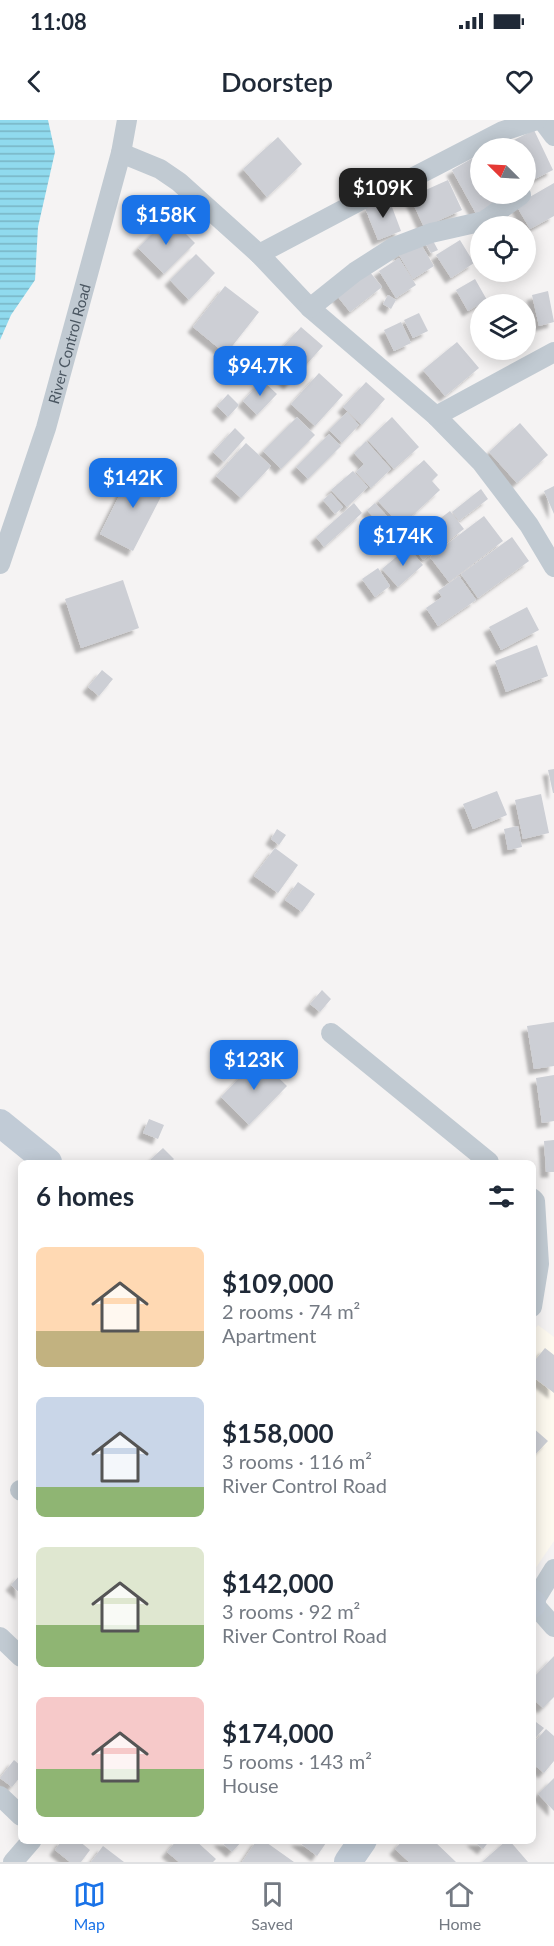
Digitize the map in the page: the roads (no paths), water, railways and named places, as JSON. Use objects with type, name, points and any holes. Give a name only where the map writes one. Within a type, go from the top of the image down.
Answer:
[{"type":"street","name":"River Control Road","points":[[0,564],[46,428],[120,153],[126,120]]},
{"type":"street","points":[[259,254],[369,196],[412,178],[503,131],[540,120],[554,136]]},
{"type":"street","points":[[120,153],[160,170],[179,182],[259,254],[310,308],[436,416],[481,462],[529,525],[554,567]]},
{"type":"street","points":[[310,308],[355,272],[394,247],[431,233],[484,220],[508,204]]},
{"type":"street","points":[[436,416],[554,352]]},
{"type":"street","points":[[331,1033],[487,1160]]},
{"type":"street","points":[[0,1123],[46,1160]]},
{"type":"street","points":[[536,1201],[539,1264],[536,1282]]},
{"type":"street","points":[[536,1599],[554,1569]]},
{"type":"street","points":[[536,1607],[554,1627]]},
{"type":"street","points":[[0,1637],[18,1654]]},
{"type":"street","points":[[0,1796],[18,1813]]},
{"type":"street","points":[[13,1862],[29,1844]]},
{"type":"street","points":[[348,1862],[360,1844]]},
{"type":"water","points":[[0,120],[48,120],[55,152],[38,227],[35,280],[11,315],[0,340]]}]
